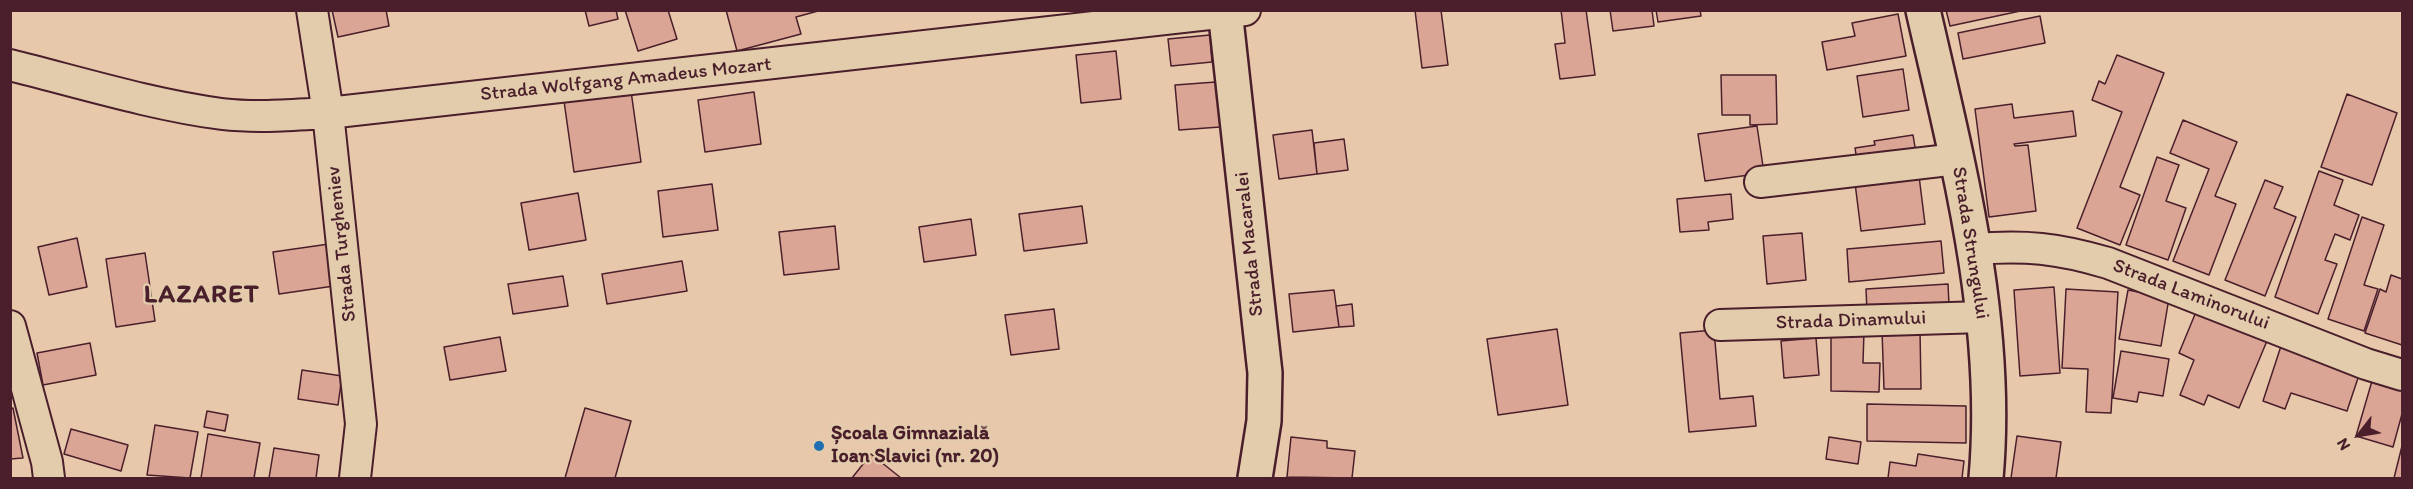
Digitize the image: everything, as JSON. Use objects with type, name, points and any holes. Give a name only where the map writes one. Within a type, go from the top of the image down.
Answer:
[{"type":"street","name":"Strada Turgheniev","points":[[312,10],[328,113],[361,424],[355,478]]},
{"type":"street","name":"Strada Strungului","points":[[1923,10],[1957,159],[1983,317],[1989,394],[1986,478]]},
{"type":"street","name":"Strada Wolfgang Amadeus Mozart","points":[[10,65],[221,114],[258,117],[328,113],[1232,11]]},
{"type":"street","name":"Strada Macaralei","points":[[1232,11],[1264,373],[1263,421],[1255,478]]},
{"type":"street","points":[[1760,182],[1957,159]]},
{"type":"street","name":"Strada Laminorului","points":[[1973,249],[2026,246],[2066,250],[2108,263],[2366,364],[2403,375]]},
{"type":"street","name":"Strada Dinamului","points":[[1720,325],[1983,317]]},
{"type":"street","points":[[10,326],[47,462],[49,478]]},
{"type":"building","points":[[332,10],[386,10],[389,26],[338,37]]},
{"type":"building","points":[[585,10],[616,10],[618,19],[589,26]]},
{"type":"building","points":[[625,10],[668,10],[677,39],[638,51]]},
{"type":"building","points":[[726,10],[818,11],[796,17],[801,34],[737,51]]},
{"type":"building","points":[[1415,10],[1441,10],[1448,65],[1422,68]]},
{"type":"building","points":[[1561,10],[1586,10],[1595,75],[1560,79],[1555,44],[1565,43]]},
{"type":"building","points":[[1610,10],[1652,10],[1654,26],[1613,31]]},
{"type":"building","points":[[1656,10],[1700,10],[1701,16],[1658,22]]},
{"type":"building","points":[[1946,10],[2025,10],[1950,26]]},
{"type":"building","points":[[1898,14],[1906,56],[1827,70],[1822,42],[1855,36],[1852,23]]},
{"type":"building","points":[[2040,16],[2045,43],[1963,59],[1958,33]]},
{"type":"building","points":[[1210,35],[1212,62],[1171,66],[1168,39]]},
{"type":"building","points":[[1116,51],[1121,99],[1081,103],[1076,55]]},
{"type":"building","points":[[2117,55],[2164,73],[2120,187],[2140,195],[2120,245],[2077,228],[2122,112],[2092,100],[2099,81],[2105,84]]},
{"type":"building","points":[[1903,69],[1909,110],[1863,117],[1857,76]]},
{"type":"building","points":[[1721,75],[1776,75],[1777,124],[1750,125],[1750,115],[1722,115]]},
{"type":"building","points":[[1216,82],[1220,127],[1179,130],[1175,85]]},
{"type":"building","points":[[631,91],[641,162],[574,172],[564,101]]},
{"type":"building","points":[[754,92],[761,144],[705,152],[698,100]]},
{"type":"building","points":[[2347,94],[2397,113],[2372,185],[2321,167]]},
{"type":"building","points":[[2012,104],[2014,118],[2073,111],[2076,136],[2014,144],[2015,146],[2028,145],[2036,211],[1989,217],[1975,109]]},
{"type":"building","points":[[2183,120],[2237,142],[2215,196],[2236,204],[2209,275],[2173,261],[2209,169],[2170,153]]},
{"type":"building","points":[[1757,126],[1764,173],[1705,181],[1698,134]]},
{"type":"building","points":[[1312,130],[1317,174],[1279,179],[1273,135]]},
{"type":"building","points":[[1913,135],[1917,159],[1858,167],[1855,148],[1875,145],[1874,141]]},
{"type":"building","points":[[1344,139],[1348,170],[1317,174],[1314,143]]},
{"type":"building","points":[[2157,157],[2179,165],[2166,201],[2186,208],[2168,260],[2126,245]]},
{"type":"building","points":[[2319,171],[2343,180],[2334,205],[2359,215],[2350,240],[2335,234],[2325,260],[2337,264],[2318,314],[2275,297]]},
{"type":"building","points":[[1919,176],[1925,224],[1861,231],[1855,183]]},
{"type":"building","points":[[2265,180],[2283,187],[2274,208],[2296,217],[2265,296],[2225,280]]},
{"type":"building","points":[[712,184],[718,230],[663,237],[658,191]]},
{"type":"building","points":[[578,193],[586,240],[529,250],[521,203]]},
{"type":"building","points":[[1731,194],[1733,219],[1708,222],[1709,230],[1680,232],[1677,199]]},
{"type":"building","points":[[1082,206],[1087,243],[1024,251],[1019,214]]},
{"type":"building","points":[[2362,217],[2384,225],[2364,285],[2378,289],[2364,331],[2328,319]]},
{"type":"building","points":[[971,219],[976,255],[924,262],[919,227]]},
{"type":"building","points":[[835,226],[839,269],[784,275],[779,232]]},
{"type":"building","points":[[1802,233],[1806,280],[1767,284],[1763,236]]},
{"type":"building","points":[[77,238],[87,287],[49,295],[38,247]]},
{"type":"building","points":[[1941,241],[1944,273],[1849,282],[1847,249]]},
{"type":"building","points":[[329,244],[334,286],[279,294],[273,252]]},
{"type":"building","points":[[145,253],[155,321],[116,327],[106,259]]},
{"type":"building","points":[[682,261],[687,291],[607,304],[602,274]]},
{"type":"building","points":[[2391,275],[2402,279],[2402,345],[2365,333],[2380,289],[2386,292]]},
{"type":"building","points":[[563,276],[568,306],[513,314],[508,284]]},
{"type":"building","points":[[1948,284],[1949,305],[1867,311],[1866,289]]},
{"type":"building","points":[[2054,287],[2060,373],[2020,376],[2014,290]]},
{"type":"building","points":[[2066,289],[2118,292],[2111,413],[2086,412],[2088,369],[2062,368]]},
{"type":"building","points":[[1334,290],[1339,327],[1293,332],[1289,294]]},
{"type":"building","points":[[2128,290],[2169,298],[2161,346],[2119,339]]},
{"type":"building","points":[[1352,304],[1354,326],[1339,327],[1336,306]]},
{"type":"building","points":[[2198,307],[2269,336],[2239,408],[2208,395],[2204,405],[2180,395],[2194,360],[2179,353]]},
{"type":"building","points":[[1054,309],[1059,349],[1011,355],[1005,315]]},
{"type":"building","points":[[1557,329],[1568,405],[1498,415],[1487,339]]},
{"type":"building","points":[[1714,330],[1720,399],[1753,396],[1756,426],[1689,432],[1680,333]]},
{"type":"building","points":[[1882,330],[1920,330],[1921,389],[1884,389]]},
{"type":"building","points":[[1831,331],[1864,331],[1863,363],[1880,363],[1879,392],[1831,391]]},
{"type":"building","points":[[500,337],[506,371],[450,380],[444,347]]},
{"type":"building","points":[[1816,338],[1819,375],[1784,378],[1781,341]]},
{"type":"building","points":[[2283,340],[2362,366],[2347,411],[2291,393],[2285,409],[2263,401]]},
{"type":"building","points":[[90,343],[96,375],[43,385],[37,353]]},
{"type":"building","points":[[2121,351],[2169,359],[2163,396],[2139,392],[2137,402],[2113,398]]},
{"type":"building","points":[[302,370],[342,376],[338,405],[298,399]]},
{"type":"building","points":[[2374,374],[2402,382],[2402,414],[2393,447],[2356,436]]},
{"type":"building","points":[[1867,404],[1966,406],[1966,443],[1867,441]]},
{"type":"building","points":[[13,408],[23,458],[10,459],[10,409]]},
{"type":"building","points":[[585,408],[631,421],[615,478],[565,478]]},
{"type":"building","points":[[207,411],[228,415],[225,431],[204,427]]},
{"type":"building","points":[[155,425],[198,432],[190,478],[147,475]]},
{"type":"building","points":[[71,429],[128,445],[121,471],[64,454]]},
{"type":"building","points":[[208,434],[260,443],[254,478],[201,478]]},
{"type":"building","points":[[2017,436],[2061,442],[2056,478],[2011,478]]},
{"type":"building","points":[[1291,437],[1327,441],[1327,448],[1355,451],[1352,478],[1287,477]]},
{"type":"building","points":[[1829,437],[1861,442],[1858,464],[1826,459]]},
{"type":"building","points":[[2402,446],[2402,478],[2394,478]]},
{"type":"building","points":[[274,448],[319,455],[316,478],[269,478]]},
{"type":"building","points":[[871,454],[901,478],[852,478]]},
{"type":"building","points":[[1918,454],[1964,461],[1962,478],[1888,478],[1890,462],[1916,466]]},
{"type":"place","name":"Școala Gimnazială Ioan Slavici (nr. 20)","points":[[819,446]]},
{"type":"district","name":"LAZARET","points":[[202,295]]}]
